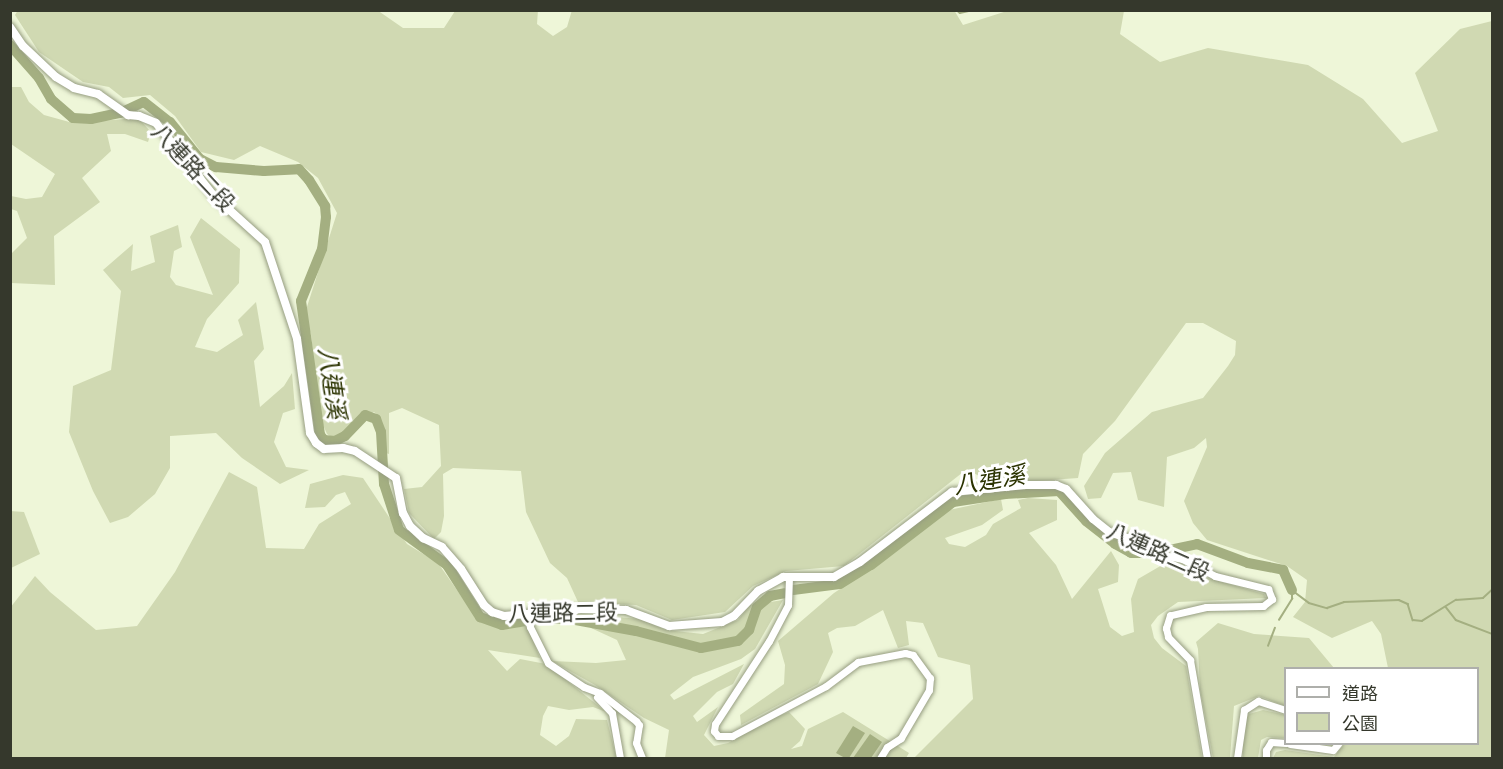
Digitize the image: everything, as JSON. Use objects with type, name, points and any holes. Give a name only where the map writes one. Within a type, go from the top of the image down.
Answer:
[{"type":"street","name":"八連路二段","points":[[10,27],[28,52],[56,77],[74,88],[98,93],[128,115],[139,116],[156,123],[213,195],[265,242],[297,339],[310,433],[316,443],[324,449],[343,448],[355,451],[396,478],[403,513],[410,526],[423,538],[442,547],[461,569],[484,606],[504,616],[581,609],[626,610],[669,626],[710,625],[734,616],[758,591],[783,577],[834,577],[860,562],[952,492],[1056,484],[1066,489],[1108,532],[1151,546],[1163,555],[1182,559],[1215,576],[1268,589],[1272,599],[1263,606],[1206,607],[1170,615],[1166,628],[1168,637],[1190,660],[1207,759]]},
{"type":"street","points":[[789,577],[788,605],[770,641],[715,724],[714,731],[718,736],[732,736],[826,686],[850,666],[905,653],[913,655],[930,678],[929,690],[901,738],[887,747],[880,759]]},
{"type":"street","points":[[528,615],[530,627],[548,663],[600,693],[636,721],[639,725],[636,743],[642,759]]},
{"type":"street","points":[[586,687],[612,713],[620,759]]},
{"type":"street","points":[[1237,759],[1244,710],[1258,701],[1284,709]]},
{"type":"street","points":[[1266,759],[1266,750],[1271,742],[1284,743]]},
{"type":"street","points":[[1297,745],[1333,750],[1337,745]]},
{"type":"green space","points":[[18,10],[377,10],[403,28],[444,28],[455,11],[538,10],[537,24],[553,36],[567,27],[572,10],[954,10],[963,25],[1007,11],[1124,11],[1120,34],[1160,62],[1208,48],[1308,65],[1363,99],[1402,143],[1438,131],[1415,73],[1460,29],[1492,21],[1492,758],[1273,758],[1276,752],[1285,750],[1334,757],[1343,745],[1479,745],[1479,667],[1388,667],[1381,634],[1372,621],[1332,638],[1293,617],[1305,602],[1307,580],[1287,566],[1207,540],[1193,523],[1184,501],[1207,447],[1206,438],[1194,448],[1167,457],[1164,507],[1138,500],[1131,472],[1113,473],[1101,498],[1088,499],[1084,486],[1105,453],[1152,412],[1203,398],[1228,366],[1235,355],[1236,341],[1203,323],[1186,323],[1115,421],[1083,454],[1078,478],[979,485],[979,476],[967,469],[844,566],[786,571],[753,586],[725,612],[672,620],[636,605],[578,602],[567,578],[550,563],[526,512],[521,471],[453,468],[443,474],[444,516],[441,532],[434,539],[409,513],[404,489],[422,487],[441,466],[439,425],[402,408],[389,413],[389,454],[386,453],[380,418],[374,412],[363,417],[345,438],[335,440],[327,434],[320,418],[311,335],[305,313],[337,213],[318,178],[298,162],[260,146],[234,160],[201,152],[175,116],[150,95],[123,98],[109,87],[83,82],[39,52],[15,15]]},
{"type":"green space","points":[[11,87],[21,87],[29,102],[44,115],[73,123],[138,118],[151,132],[148,142],[125,134],[107,134],[111,151],[82,178],[100,202],[54,236],[55,285],[11,283],[10,255],[27,238],[17,211],[11,209],[11,196],[26,199],[42,197],[55,174],[11,144]]},
{"type":"green space","points":[[201,218],[240,249],[239,283],[207,319],[195,347],[217,352],[243,335],[238,320],[256,302],[264,349],[254,361],[260,407],[284,386],[292,373],[295,409],[283,413],[274,442],[286,467],[309,470],[280,484],[242,458],[216,433],[170,436],[170,468],[155,494],[128,517],[110,523],[93,491],[69,432],[73,386],[111,370],[121,291],[103,270],[133,244],[131,271],[155,262],[150,236],[178,225],[182,247],[174,251],[170,277],[176,285],[213,295],[190,237]]},
{"type":"green space","points":[[229,472],[257,487],[266,548],[304,549],[319,524],[351,504],[345,492],[336,495],[325,507],[305,508],[310,484],[343,475],[363,478],[407,544],[438,563],[471,610],[500,629],[527,626],[540,658],[488,650],[507,671],[520,659],[546,664],[606,712],[593,707],[569,710],[548,706],[543,716],[540,735],[556,746],[569,736],[576,719],[607,720],[616,756],[623,758],[11,758],[10,608],[35,576],[50,592],[96,630],[137,626],[175,572]]},
{"type":"green space","points":[[1028,498],[1057,500],[1057,520],[1029,533],[1056,565],[1072,599],[1111,551],[1119,565],[1118,582],[1098,589],[1110,627],[1122,636],[1134,632],[1131,599],[1138,579],[1169,561],[1208,578],[1264,594],[1266,598],[1178,602],[1158,616],[1151,625],[1154,638],[1162,648],[1186,666],[1202,758],[914,758],[973,699],[970,665],[938,657],[923,623],[906,621],[909,645],[898,648],[883,610],[855,626],[837,628],[828,633],[833,652],[818,684],[741,725],[740,715],[784,684],[785,665],[778,641],[834,593],[872,568],[949,510],[1001,499],[1003,510],[982,525],[945,538],[949,544],[965,547],[986,535],[993,524],[1021,508],[1018,500]]},
{"type":"green space","points":[[10,511],[24,512],[40,554],[11,568]]},
{"type":"green space","points":[[783,600],[755,649],[741,659],[693,677],[670,695],[674,700],[744,664],[733,684],[717,692],[693,716],[697,722],[718,707],[704,735],[714,746],[728,743],[773,718],[789,712],[805,729],[800,741],[791,749],[802,746],[808,729],[843,712],[909,753],[906,758],[665,758],[669,730],[644,718],[595,685],[552,661],[596,663],[626,660],[617,640],[591,628],[593,615],[640,619],[666,630],[703,634],[738,620],[750,605]]},
{"type":"green space","points":[[1218,623],[1254,634],[1309,638],[1333,667],[1284,667],[1284,706],[1259,696],[1234,706],[1230,758],[1213,758],[1200,690],[1196,642]]},
{"type":"green space","points":[[1263,710],[1284,715],[1284,738],[1267,737],[1261,740],[1258,758],[1243,758],[1242,726],[1249,714]]},
{"type":"shaded area","points":[[853,726],[865,733],[849,758],[845,758],[836,753]]},
{"type":"shaded area","points":[[870,734],[882,742],[871,758],[853,758]]},
{"type":"waterway","points":[[957,10],[960,13],[973,10]]},
{"type":"waterway","name":"八連溪","points":[[10,45],[39,78],[51,99],[73,118],[91,119],[120,113],[144,102],[170,122],[200,159],[216,167],[264,171],[299,169],[309,180],[325,206],[326,217],[322,249],[301,301],[320,435],[324,440],[335,441],[345,436],[365,415],[376,419],[381,432],[384,484],[399,530],[447,565],[480,617],[502,625],[541,619],[570,619],[636,631],[701,648],[738,641],[749,630],[757,607],[770,596],[785,593]]},
{"type":"waterway","name":"八連溪","points":[[793,590],[840,584],[871,565],[953,502],[1005,494],[1059,491],[1086,521],[1115,544],[1131,553],[1158,553]]},
{"type":"waterway","name":"八連溪","points":[[1165,551],[1197,544],[1248,563],[1283,570],[1292,590]]},
{"type":"waterway","name":"八連溪","points":[[1292,590],[1309,603],[1327,608],[1344,602],[1399,600],[1408,604],[1413,620],[1422,621],[1456,600],[1483,598],[1492,590]]},
{"type":"waterway","points":[[1279,620],[1292,599],[1292,591]]},
{"type":"waterway","points":[[1446,607],[1456,620],[1492,634]]},
{"type":"waterway","points":[[1268,646],[1275,628]]}]
